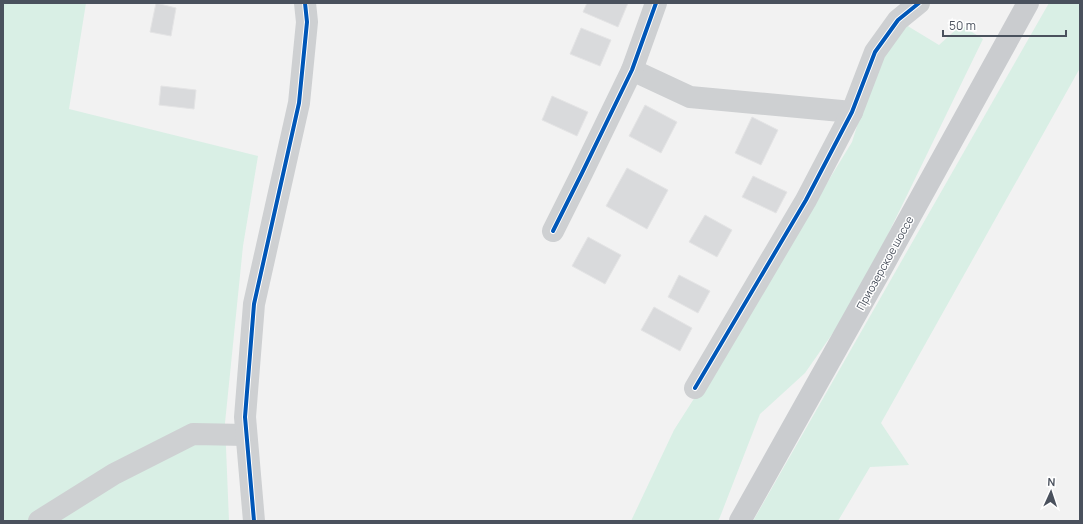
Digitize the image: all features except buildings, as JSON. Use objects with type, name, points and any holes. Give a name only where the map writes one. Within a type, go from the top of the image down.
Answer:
[{"type":"main road","name":"Приозерское шоссе","points":[[740,521],[1028,3]]},
{"type":"street","points":[[254,521],[245,417],[254,304],[299,103],[307,22],[305,3]]},
{"type":"street","points":[[552,231],[632,70],[656,3]]},
{"type":"street","points":[[695,388],[806,200],[852,112],[875,52],[898,20],[919,3]]},
{"type":"street","points":[[632,70],[690,98],[852,112]]},
{"type":"street","points":[[39,521],[114,474],[193,434],[246,435]]},
{"type":"green space","points":[[3,3],[86,3],[69,109],[258,156],[243,246],[225,423],[229,521],[3,521]]},
{"type":"green space","points":[[1049,3],[1080,3],[1080,68],[881,423],[909,465],[870,467],[838,521],[753,521]]},
{"type":"green space","points":[[906,25],[939,45],[961,25],[983,39],[856,300],[805,373],[760,414],[718,521],[631,521],[674,430],[730,342],[852,142],[866,98],[882,57]]},
{"type":"cycle path","points":[[254,521],[245,417],[254,304],[299,103],[307,22],[305,3]]},
{"type":"cycle path","points":[[553,231],[632,70],[656,3]]},
{"type":"cycle path","points":[[695,388],[806,200],[852,112],[875,52],[898,20],[919,3]]}]
